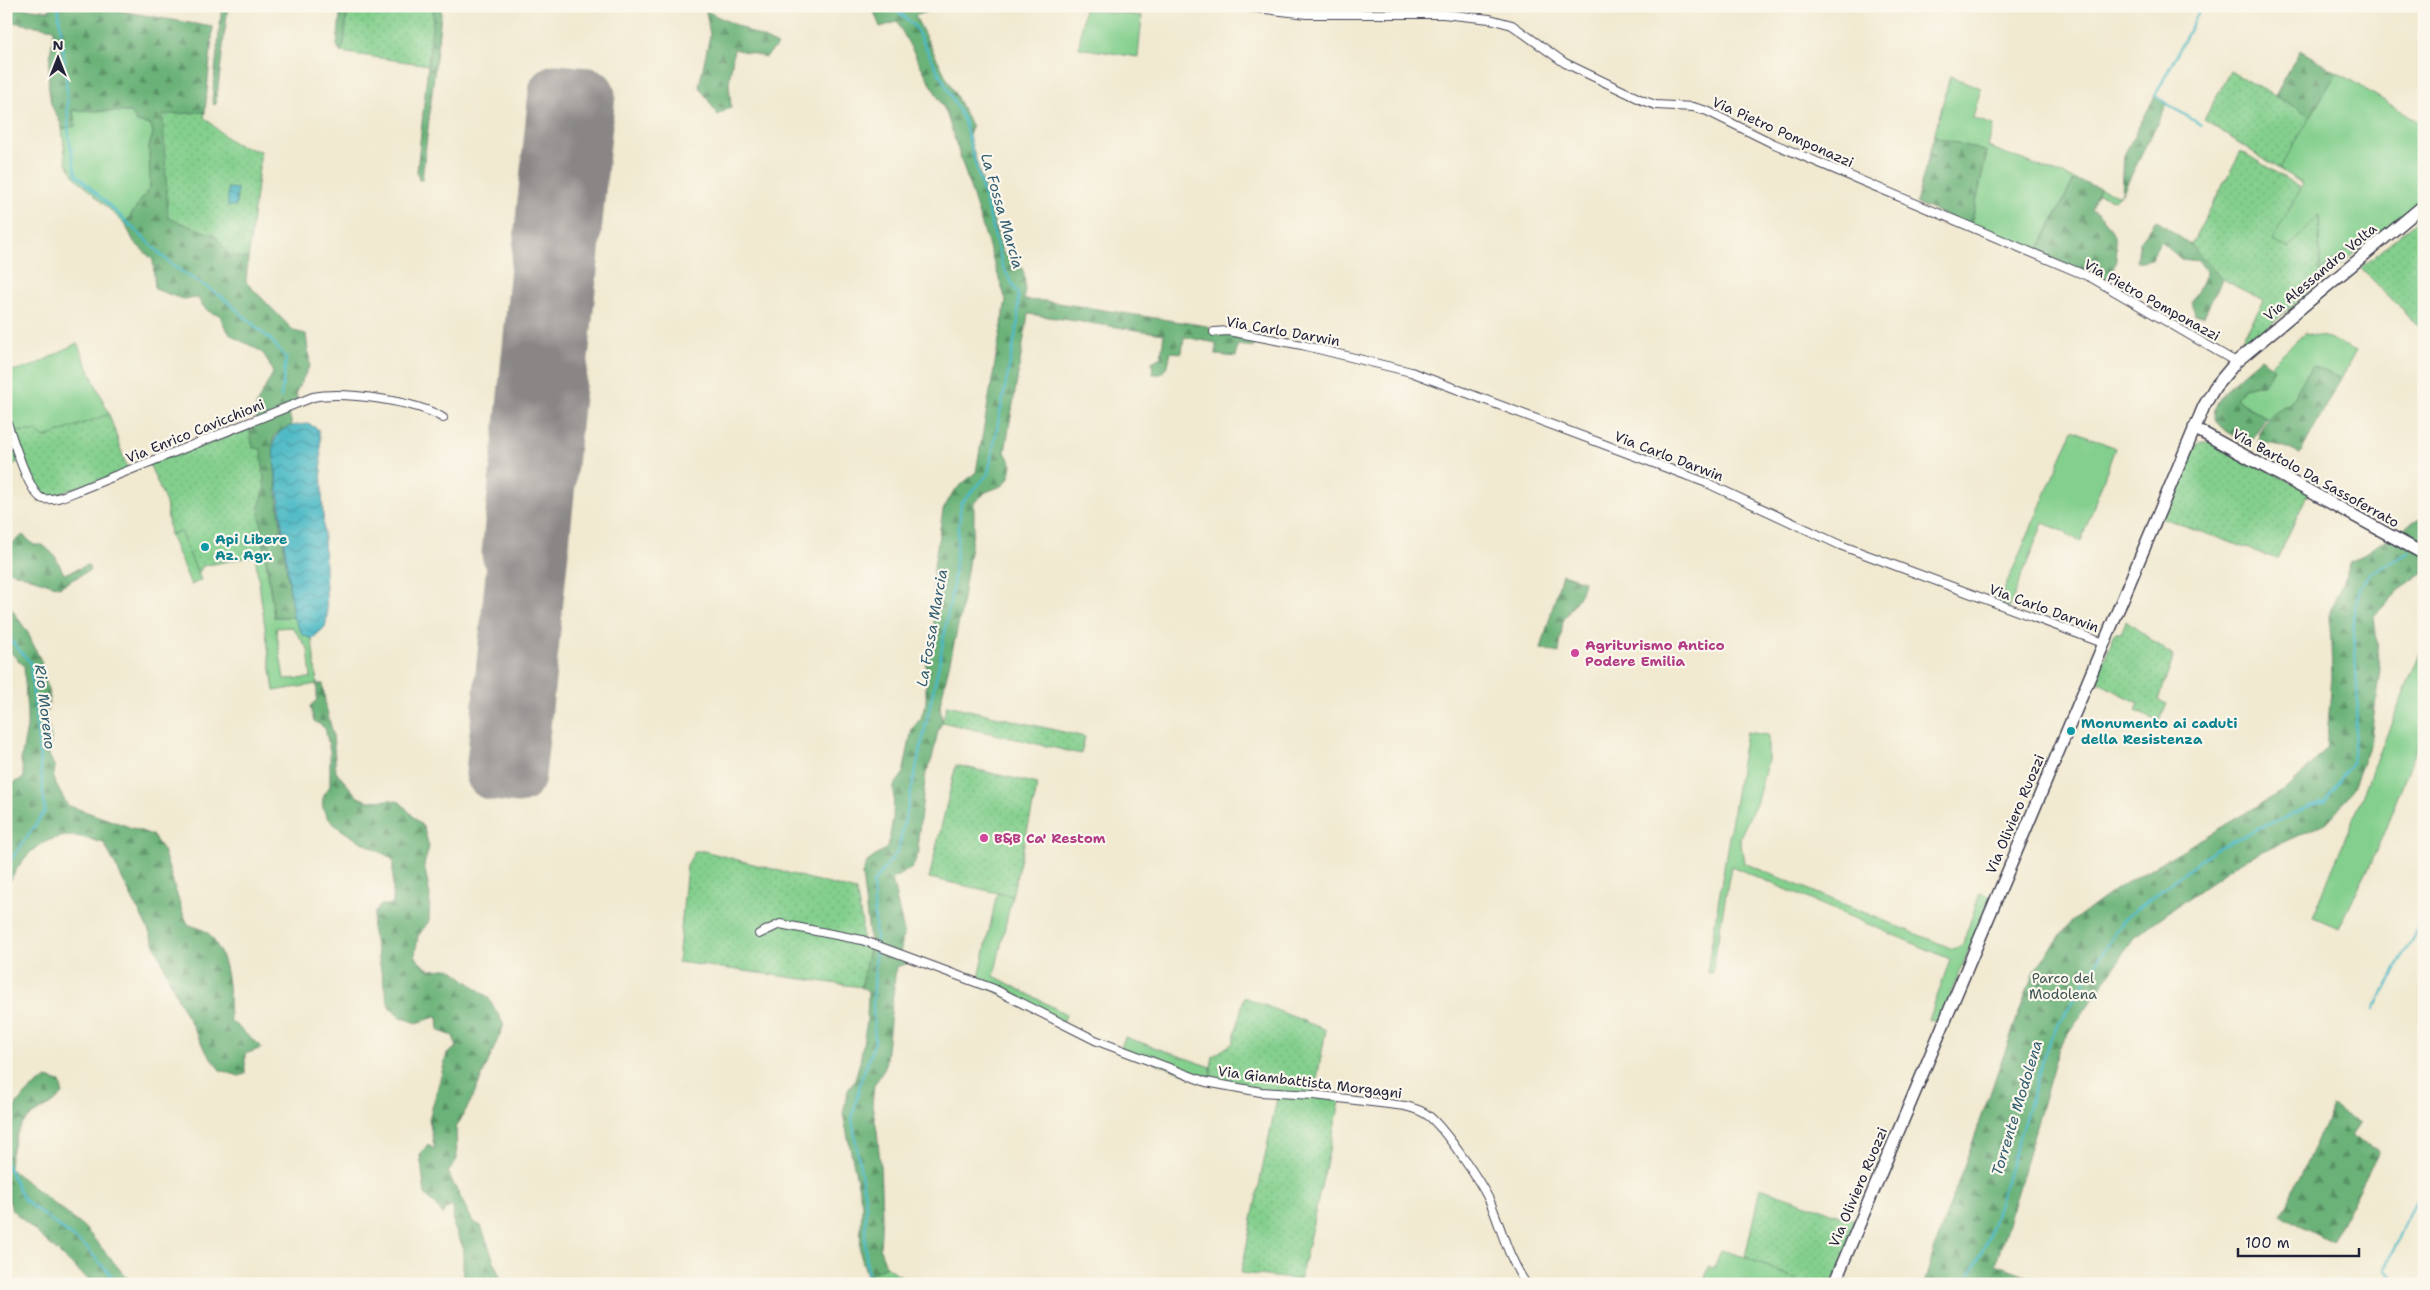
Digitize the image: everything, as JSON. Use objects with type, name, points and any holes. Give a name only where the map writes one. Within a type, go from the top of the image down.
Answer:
[{"type":"street","name":"Via Pietro Pomponazzi","points":[[1240,6],[1307,14],[1443,14],[1472,16],[1503,22],[1520,30],[1565,63],[1644,101],[1656,105],[1693,107],[1706,111],[1772,143],[2092,278],[2236,362]]},
{"type":"street","name":"Via Alessandro Volta","points":[[2236,362],[2424,205]]},
{"type":"street","name":"Via Carlo Darwin","points":[[1214,332],[1228,331],[1302,345],[1411,372],[1707,483],[1840,544],[2103,643]]},
{"type":"street","name":"Via Oliviero Ruozzi","points":[[1834,1284],[2194,428],[2215,386],[2236,362]]},
{"type":"street","name":"Via Enrico Cavicchioni","points":[[6,420],[31,486],[39,497],[52,499],[82,490],[314,397],[352,395],[397,403],[427,411],[443,418]]},
{"type":"street","name":"Via Bartolo Da Sassoferrato","points":[[2194,428],[2424,554]]},
{"type":"street","name":"Via Giambattista Morgagni","points":[[759,934],[780,924],[862,940],[978,983],[1094,1040],[1206,1082],[1261,1092],[1332,1097],[1417,1109],[1435,1122],[1484,1190],[1513,1264],[1526,1284]]},
{"type":"green space","points":[[6,6],[51,11],[48,6],[92,6],[213,27],[205,112],[164,115],[214,235],[230,255],[248,259],[246,282],[294,331],[306,334],[310,365],[296,392],[298,403],[288,408],[292,426],[276,434],[273,440],[277,494],[293,617],[274,617],[259,506],[265,489],[261,449],[253,448],[248,424],[256,421],[256,405],[273,373],[269,364],[261,352],[231,335],[223,324],[220,315],[207,310],[198,298],[182,299],[155,289],[153,260],[134,242],[125,224],[150,187],[149,147],[153,133],[151,125],[137,122],[131,112],[73,110],[75,126],[62,129],[49,95],[49,66],[54,29],[6,21]]},
{"type":"green space","points":[[222,6],[228,6],[216,104],[214,105],[212,100]]},
{"type":"green space","points":[[341,6],[348,6],[344,45],[340,52],[337,45]]},
{"type":"green space","points":[[348,6],[434,6],[428,65],[340,52],[344,45]]},
{"type":"green space","points":[[434,6],[442,6],[422,180],[419,180],[417,172]]},
{"type":"green space","points":[[872,6],[943,6],[915,16],[972,127],[969,136],[1003,253],[1017,261],[1025,277],[1024,300],[1045,301],[1207,326],[1214,332],[1256,337],[1254,347],[1237,345],[1236,357],[1216,355],[1216,343],[1184,337],[1182,353],[1171,352],[1168,365],[1161,374],[1153,374],[1152,362],[1161,357],[1164,334],[1028,314],[1005,452],[1012,465],[1009,477],[1004,485],[986,492],[974,503],[974,526],[960,617],[940,705],[942,722],[938,731],[932,759],[926,773],[918,838],[919,852],[912,868],[892,879],[904,932],[900,954],[917,960],[896,967],[885,1068],[874,1085],[872,1105],[880,1162],[882,1216],[880,1249],[886,1266],[867,1276],[860,1253],[862,1204],[843,1114],[848,1090],[854,1082],[860,1062],[867,1020],[868,992],[861,987],[870,943],[862,874],[867,862],[888,847],[893,818],[894,786],[903,774],[912,729],[921,718],[926,703],[926,656],[934,635],[933,572],[943,510],[953,492],[976,472],[1006,300],[946,112],[897,22],[880,27]]},
{"type":"green space","points":[[1084,9],[1142,16],[1138,57],[1079,48]]},
{"type":"green space","points":[[706,11],[778,45],[766,57],[734,49],[729,83],[731,107],[718,115],[699,86],[710,35]]},
{"type":"green space","points":[[2300,50],[2337,72],[2311,116],[2275,96]]},
{"type":"green space","points":[[2230,71],[2311,116],[2279,169],[2204,120]]},
{"type":"green space","points":[[2337,72],[2424,125],[2424,204],[2386,236],[2374,229],[2320,272],[2319,216],[2288,248],[2271,241],[2303,184],[2279,169]]},
{"type":"green space","points":[[1950,76],[1981,88],[1973,118],[1993,125],[1988,147],[2074,179],[2036,254],[1971,226],[1987,152],[1934,136]]},
{"type":"green space","points":[[2155,96],[2167,104],[2122,194],[2124,155]]},
{"type":"green space","points":[[73,110],[131,112],[137,122],[151,125],[153,133],[149,147],[150,187],[125,224],[75,177],[66,162],[62,129],[75,126]]},
{"type":"green space","points":[[205,112],[204,117],[230,140],[261,151],[248,259],[230,255],[214,235],[168,218],[163,115]]},
{"type":"green space","points":[[1934,136],[1987,152],[1971,226],[1916,203]]},
{"type":"green space","points":[[2241,151],[2301,188],[2272,241],[2288,248],[2319,215],[2320,272],[2374,228],[2380,232],[2230,359],[2264,301],[2222,279],[2191,245]]},
{"type":"green space","points":[[2074,179],[2099,188],[2091,209],[2104,219],[2113,233],[2116,242],[2117,250],[2114,267],[2103,284],[2037,254]]},
{"type":"green space","points":[[2099,188],[2117,195],[2122,194],[2114,199],[2097,194]]},
{"type":"green space","points":[[2424,204],[2424,247],[2421,246],[2415,212]]},
{"type":"green space","points":[[2156,220],[2191,245],[2222,279],[2204,316],[2195,315],[2192,301],[2207,273],[2199,261],[2181,259],[2160,241],[2152,259],[2136,262],[2140,242]]},
{"type":"green space","points":[[2417,221],[2421,246],[2424,247],[2424,332],[2361,268]]},
{"type":"green space","points":[[2305,333],[2329,338],[2356,351],[2341,378],[2312,366],[2290,403],[2275,411],[2268,419],[2236,399],[2243,388],[2265,383],[2274,368],[2270,365]]},
{"type":"green space","points":[[77,343],[109,414],[44,438],[40,434],[21,460],[6,469],[6,372],[33,366]]},
{"type":"green space","points":[[2261,358],[2274,368],[2265,383],[2243,388],[2236,399],[2266,418],[2248,444],[2221,427],[2214,416],[2221,397],[2228,388]]},
{"type":"green space","points":[[2312,366],[2341,378],[2300,454],[2282,446],[2258,441],[2259,432],[2264,424],[2275,411],[2290,403]]},
{"type":"green space","points":[[109,414],[128,471],[43,499],[31,486],[14,431],[36,431],[44,438]]},
{"type":"green space","points":[[248,424],[253,448],[261,449],[265,489],[259,506],[265,554],[203,566],[198,574],[180,531],[170,535],[166,503],[149,463]]},
{"type":"green space","points":[[2073,430],[2115,448],[2081,541],[2067,535],[2066,532],[2043,523],[2009,608],[1998,604]]},
{"type":"green space","points":[[2202,442],[2212,442],[2309,491],[2277,559],[2157,516],[2191,448]]},
{"type":"green space","name":"Parco del Modolena","points":[[2424,515],[2424,572],[2405,585],[2374,616],[2380,669],[2370,744],[2353,788],[2339,809],[2326,823],[2239,862],[2135,936],[2059,1048],[1996,1264],[2051,1284],[1924,1284],[1936,1244],[2034,971],[2071,922],[2116,889],[2288,788],[2326,750],[2332,676],[2330,612],[2351,562]]},
{"type":"green space","points":[[180,531],[201,580],[191,585],[170,535]]},
{"type":"green space","points":[[23,535],[34,545],[43,545],[55,556],[64,574],[88,565],[90,570],[59,587],[6,570],[6,548]]},
{"type":"green space","points":[[265,554],[274,617],[293,617],[303,635],[312,639],[317,684],[274,691],[255,555]],"holes":[[[292,627],[308,649],[311,678],[284,679],[276,628]]]},
{"type":"green space","points":[[1562,574],[1584,581],[1581,593],[1563,621],[1559,653],[1541,649]]},
{"type":"green space","points":[[6,606],[11,608],[28,633],[41,661],[50,698],[46,716],[51,738],[49,755],[55,768],[53,779],[67,805],[152,835],[163,850],[182,911],[188,924],[207,932],[221,953],[227,975],[230,1020],[262,1048],[245,1054],[245,1074],[239,1076],[220,1070],[205,1050],[178,999],[149,931],[104,843],[73,836],[50,840],[40,845],[24,859],[6,889],[6,793],[13,783],[24,778],[21,760],[27,727],[27,714],[24,666],[6,648]]},
{"type":"green space","points":[[2126,621],[2174,657],[2158,700],[2167,704],[2159,722],[2136,711],[2139,703],[2095,681],[2115,633],[2121,633]]},
{"type":"green space","points":[[2424,643],[2424,731],[2372,861],[2339,928],[2313,917]]},
{"type":"green space","points":[[317,684],[323,684],[325,702],[333,735],[336,772],[358,797],[367,801],[391,800],[400,802],[424,828],[429,847],[424,865],[430,895],[429,921],[418,936],[415,955],[422,965],[430,969],[450,968],[488,997],[504,1025],[473,1097],[456,1128],[457,1159],[448,1173],[473,1222],[481,1226],[500,1277],[506,1284],[470,1284],[463,1274],[463,1247],[454,1227],[453,1206],[444,1210],[443,1214],[425,1194],[420,1155],[428,1144],[435,1150],[429,1119],[447,1054],[457,1047],[453,1036],[439,1031],[438,1016],[417,1023],[400,1017],[389,1007],[372,928],[374,914],[381,905],[393,905],[393,860],[342,830],[331,821],[324,810],[323,799],[330,786],[330,751],[325,728],[314,721],[310,706],[317,700]]},
{"type":"green space","points":[[947,705],[1085,737],[1081,754],[942,722]]},
{"type":"green space","points":[[1746,732],[1768,735],[1768,760],[1757,801],[1740,837],[1744,863],[1953,949],[1962,946],[1980,893],[1991,897],[1939,1022],[1929,1020],[1950,959],[1731,866],[1712,973],[1707,972]]},
{"type":"green space","points":[[956,765],[1038,784],[1012,896],[929,878]]},
{"type":"green space","points":[[695,851],[704,851],[856,891],[862,923],[862,940],[870,943],[861,987],[678,962],[687,865]]},
{"type":"green space","points":[[997,893],[1012,896],[994,976],[1066,1014],[1063,1024],[978,983]]},
{"type":"green space","points":[[1244,997],[1326,1030],[1314,1095],[1341,1098],[1300,1280],[1241,1273],[1278,1093],[1212,1083],[1211,1067],[1213,1056],[1233,1043]]},
{"type":"green space","points":[[1125,1037],[1211,1067],[1212,1083],[1120,1050]]},
{"type":"green space","points":[[47,1078],[60,1082],[63,1094],[30,1117],[22,1125],[14,1143],[9,1168],[85,1228],[132,1284],[93,1284],[12,1210],[6,1192],[6,1123],[23,1097]]},
{"type":"green space","points":[[2333,1107],[2360,1123],[2351,1136],[2379,1151],[2332,1242],[2281,1215]]},
{"type":"green space","points":[[1760,1188],[1860,1222],[1834,1284],[1800,1284],[1795,1279],[1745,1257]]},
{"type":"green space","points":[[1721,1250],[1745,1257],[1795,1279],[1800,1284],[1755,1284],[1742,1279],[1740,1284],[1703,1284],[1709,1267],[1714,1268]]},
{"type":"green space","points":[[886,1266],[907,1280],[876,1277],[876,1284],[864,1284],[867,1276]]},
{"type":"water","points":[[228,188],[237,189],[236,206],[228,206]]},
{"type":"water","points":[[308,424],[318,429],[320,438],[327,617],[325,627],[312,639],[303,635],[293,617],[273,449],[276,436],[284,429],[295,425]]},
{"type":"waterway","points":[[58,6],[66,76],[69,138],[76,174],[173,266],[221,296],[272,341],[286,358],[281,397]]},
{"type":"waterway","name":"La Fossa Marcia","points":[[876,942],[873,883],[898,851],[939,664],[953,584],[961,504],[988,474],[1018,322],[1018,294],[1003,267],[964,121],[915,27],[889,6]]},
{"type":"waterway","points":[[2201,125],[2155,96],[2202,6]]},
{"type":"waterway","name":"Torrente Modolena","points":[[1966,1284],[1988,1239],[2049,1040],[2123,920],[2215,849],[2291,814],[2325,801],[2352,763],[2358,703],[2353,618],[2360,587],[2372,572],[2410,552]]},
{"type":"waterway","name":"Rio Moreno","points":[[6,635],[30,662],[45,811],[6,867]]},
{"type":"waterway","points":[[2374,1009],[2424,917]]},
{"type":"waterway","name":"La Fossa Marcia","points":[[868,1284],[865,1240],[866,1204],[852,1119],[861,1080],[875,1042],[873,1005],[876,948]]},
{"type":"waterway","points":[[6,1163],[24,1200],[86,1247],[119,1284]]},
{"type":"waterway","points":[[2397,1284],[2385,1269],[2424,1182]]},
{"type":"runway","points":[[556,92],[588,95],[518,776],[493,773],[515,554],[509,553],[556,92]]},
{"type":"place","name":"Api Libere Az. Agr.","points":[[205,547]]},
{"type":"place","name":"Agriturismo Antico Podere Emilia","points":[[1575,653]]},
{"type":"place","name":"Monumento ai caduti della Resistenza","points":[[2071,731]]},
{"type":"place","name":"B&B Ca' Restom","points":[[984,838]]}]
